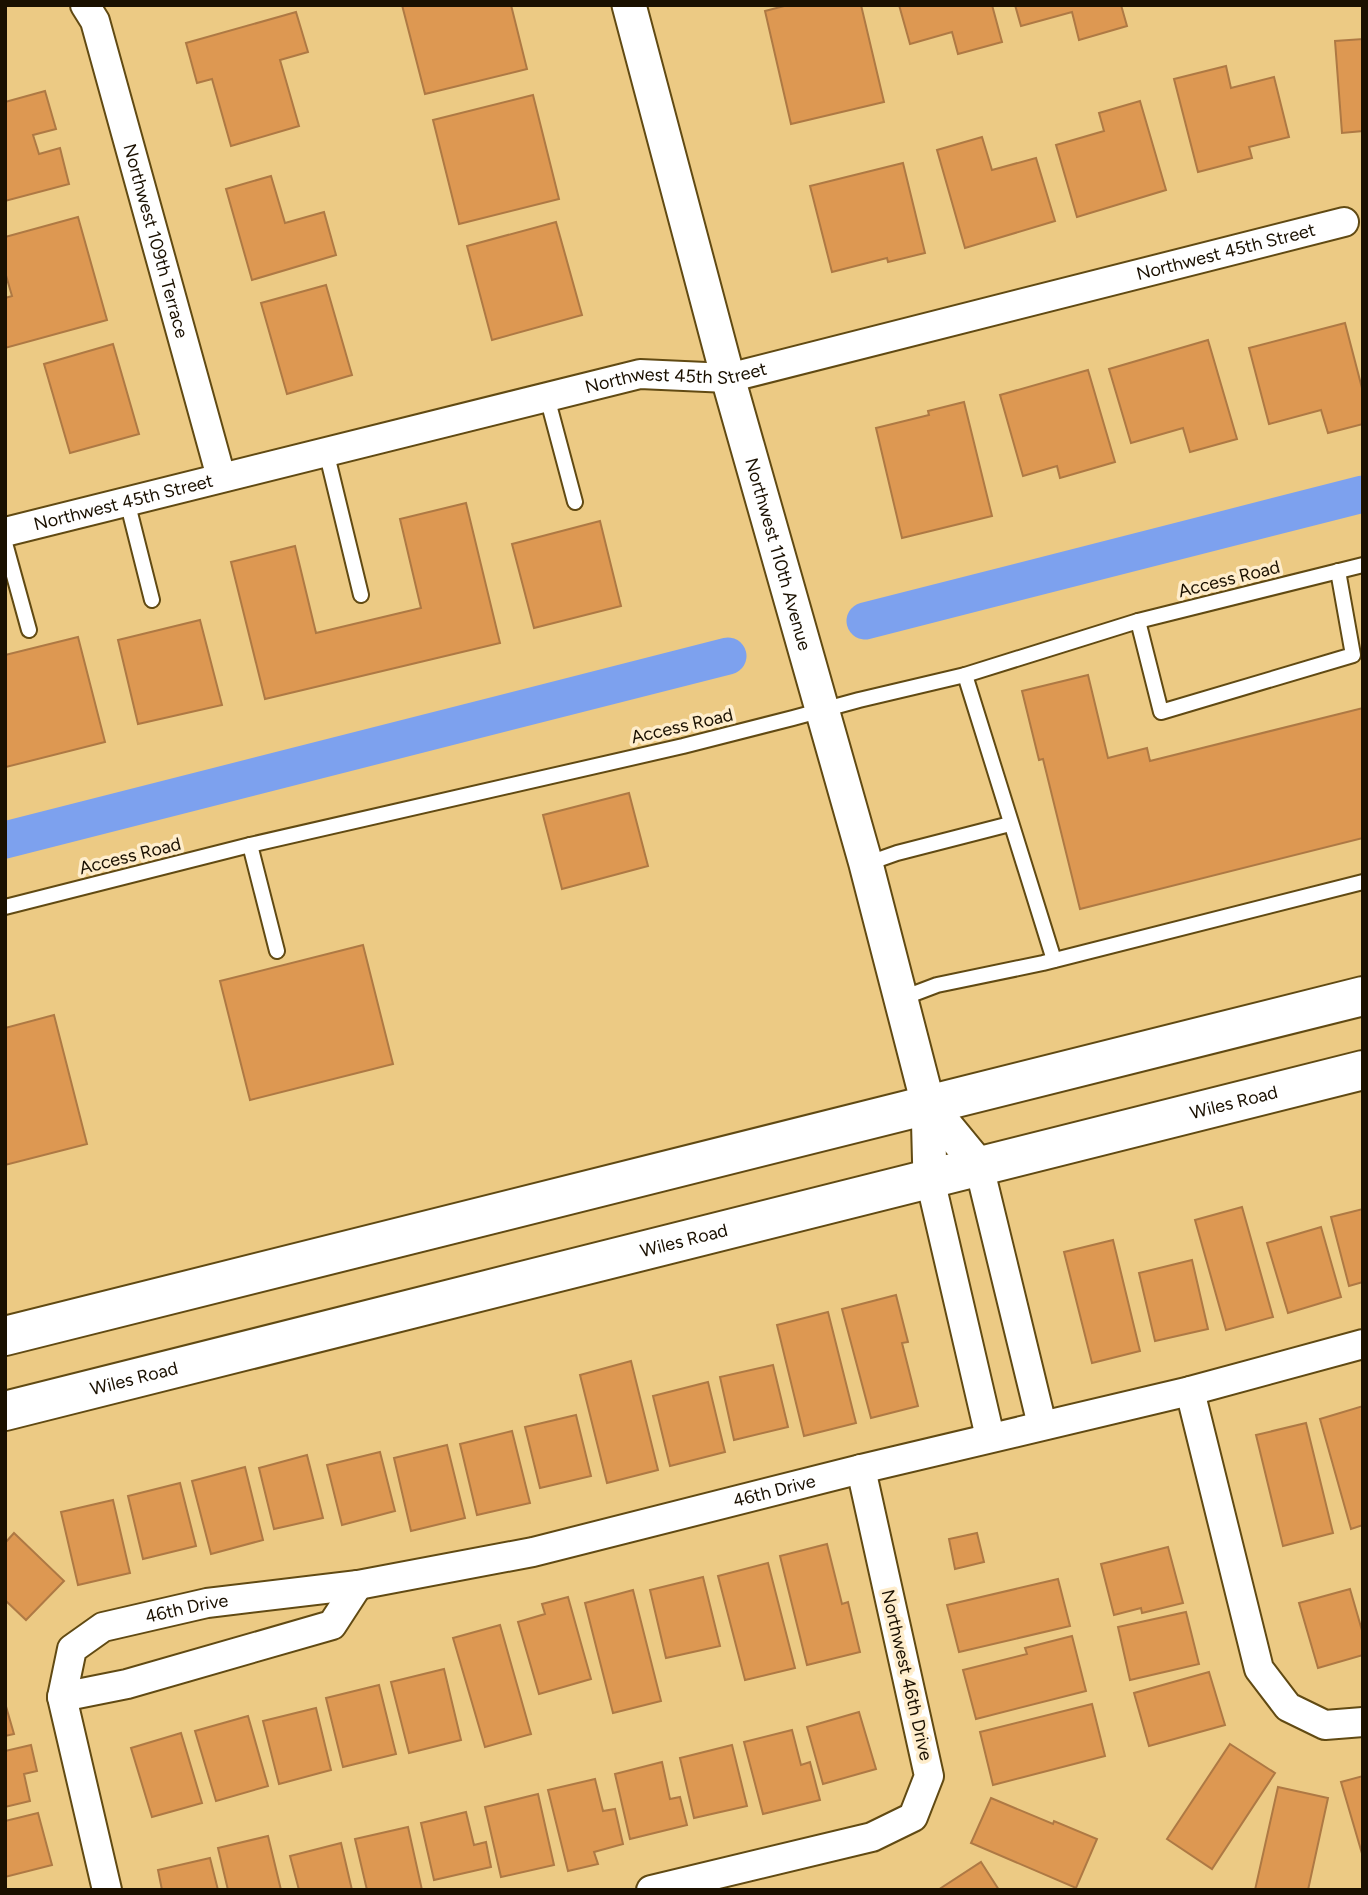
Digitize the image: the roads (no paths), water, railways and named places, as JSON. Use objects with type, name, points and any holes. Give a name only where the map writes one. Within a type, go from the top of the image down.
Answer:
[{"type":"main road","points":[[5,1336],[1363,996]]},
{"type":"main road","name":"Wiles Road","points":[[5,1411],[1363,1070]]},
{"type":"street","name":"Northwest 109th Terrace","points":[[85,5],[95,21],[221,477]]},
{"type":"street","name":"Northwest 110th Avenue","points":[[629,5],[729,378],[866,864],[928,1104],[930,1179]]},
{"type":"street","name":"Northwest 45th Street","points":[[5,532],[640,374],[729,378],[1344,222]]},
{"type":"street","name":"Northwest 110th Avenue","points":[[928,1104],[979,1166]]},
{"type":"street","points":[[979,1166],[1042,1425]]},
{"type":"street","points":[[930,1179],[990,1437]]},
{"type":"street","name":"46th Drive","points":[[107,1890],[62,1697],[72,1648],[103,1627],[207,1604],[358,1586],[533,1552],[990,1437],[1190,1391],[1363,1344]]},
{"type":"street","points":[[1190,1391],[1259,1669],[1288,1707],[1325,1725],[1363,1722]]},
{"type":"street","name":"Northwest 46th Drive","points":[[652,1890],[872,1837],[913,1817],[929,1776],[861,1469]]},
{"type":"street","points":[[62,1697],[127,1684],[332,1625],[358,1586]]},
{"type":"lane","points":[[547,397],[575,502]]},
{"type":"lane","points":[[326,451],[362,594]]},
{"type":"lane","points":[[127,501],[152,600]]},
{"type":"lane","points":[[5,543],[29,630]]},
{"type":"lane","name":"Access Road","points":[[5,907],[250,845],[683,746],[965,675],[1138,621],[1363,565]]},
{"type":"lane","points":[[1138,621],[1161,712],[1353,655],[1338,571]]},
{"type":"lane","points":[[965,675],[1054,960]]},
{"type":"lane","points":[[866,864],[897,853],[1010,824]]},
{"type":"lane","points":[[250,845],[277,951]]},
{"type":"lane","points":[[900,999],[937,985],[1054,960],[1363,882]]},
{"type":"waterway","points":[[865,621],[1363,494]]},
{"type":"waterway","points":[[5,840],[728,656]]}]
